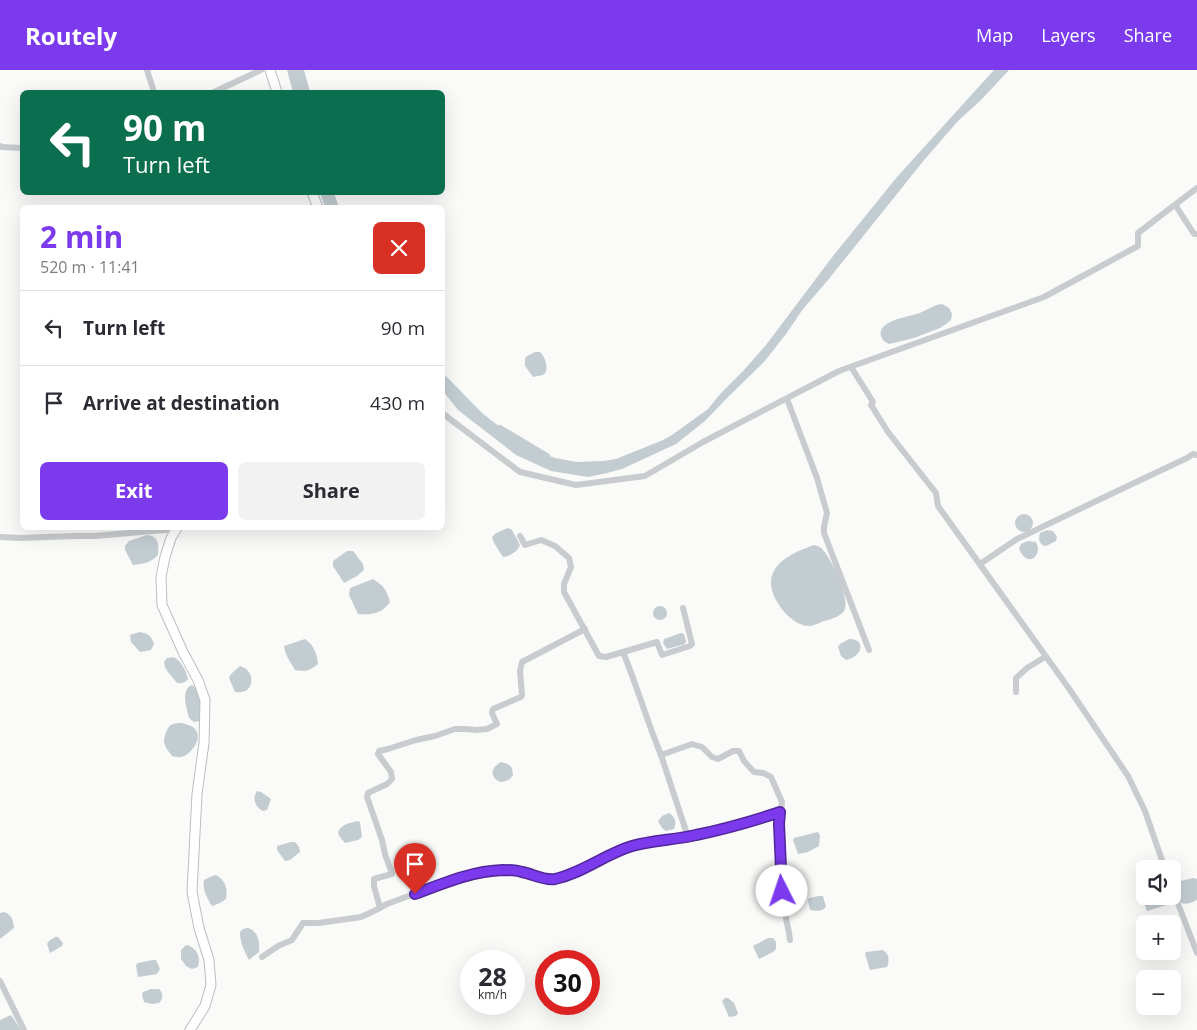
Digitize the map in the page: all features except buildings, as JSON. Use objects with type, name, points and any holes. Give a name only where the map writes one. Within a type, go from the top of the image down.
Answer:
[{"type":"main road","points":[[270,70],[277,90]]},
{"type":"main road","points":[[175,530],[171,538],[163,570],[162,605],[198,680],[205,700],[204,743],[197,794],[192,892],[199,928],[209,960],[211,985],[205,1006],[190,1030]]},
{"type":"street","points":[[147,70],[153,90]]},
{"type":"street","points":[[218,90],[261,70]]},
{"type":"street","points":[[0,146],[20,148]]},
{"type":"street","points":[[445,416],[520,472],[576,484],[645,476],[703,442],[839,372],[1044,297],[1138,246],[1138,233],[1176,206],[1197,188]]},
{"type":"street","points":[[1176,206],[1188,227],[1194,234],[1197,234]]},
{"type":"street","points":[[851,367],[870,397],[872,405],[888,432],[936,493],[938,506],[1070,690],[1128,776],[1145,811],[1162,860]]},
{"type":"street","points":[[787,399],[817,478],[827,513],[824,534],[869,650]]},
{"type":"street","points":[[980,564],[1017,539],[1194,454],[1197,455]]},
{"type":"street","points":[[0,537],[95,536],[156,530]]},
{"type":"street","points":[[520,536],[525,546],[541,540],[555,546],[569,558],[571,568],[564,584],[564,592],[599,656],[606,658],[657,642],[662,655],[690,646],[692,644],[683,608]]},
{"type":"street","points":[[380,908],[374,879],[392,874],[381,834],[366,796],[392,779],[391,772],[378,754],[379,751],[455,729],[487,729],[497,724],[492,713],[493,709],[522,695],[520,671],[522,662],[585,629]]},
{"type":"street","points":[[623,652],[635,681],[688,837]]},
{"type":"street","points":[[1016,692],[1016,678],[1027,668],[1046,657]]},
{"type":"street","points":[[661,756],[692,744],[702,747],[712,757],[718,759],[733,751],[739,751],[744,761],[754,772],[763,773],[771,777],[782,802],[779,824],[781,875],[790,940]]},
{"type":"street","points":[[262,956],[292,940],[303,923],[319,923],[361,917],[387,904],[457,878],[502,870],[521,871],[553,880],[570,875],[618,850],[635,845],[688,837],[752,822],[780,812]]},
{"type":"street","points":[[1179,905],[1197,953]]},
{"type":"street","points":[[0,981],[24,1030]]},
{"type":"shaded area","points":[[287,70],[304,70],[309,90],[292,90]]},
{"type":"shaded area","points":[[994,70],[1009,70],[958,121],[925,159],[803,309],[764,362],[705,421],[676,444],[622,469],[607,473],[588,477],[551,471],[516,455],[458,410],[445,394],[445,375],[482,413],[509,434],[532,449],[555,458],[577,462],[616,459],[663,440],[708,409],[744,370],[766,345],[833,256],[897,177]]},
{"type":"shaded area","points":[[321,195],[335,195],[338,205],[324,205]]},
{"type":"shaded area","points":[[942,304],[949,308],[952,314],[951,320],[940,328],[914,338],[889,344],[881,336],[881,331],[888,323]]},
{"type":"shaded area","points":[[535,352],[540,352],[544,357],[546,372],[543,375],[533,377],[525,366],[525,358]]},
{"type":"shaded area","points":[[1024,514],[1030,517],[1033,523],[1030,529],[1024,532],[1018,529],[1015,523],[1018,517]]},
{"type":"shaded area","points":[[508,528],[512,530],[520,545],[513,553],[503,557],[492,537],[496,533]]},
{"type":"shaded area","points":[[1047,530],[1053,531],[1057,537],[1056,541],[1046,546],[1040,543],[1039,537],[1040,533]]},
{"type":"shaded area","points":[[147,535],[156,539],[158,555],[146,563],[133,565],[125,550],[125,546],[129,541]]},
{"type":"shaded area","points":[[1028,541],[1036,542],[1038,547],[1036,555],[1031,559],[1023,555],[1019,549],[1021,544]]},
{"type":"shaded area","points":[[814,545],[822,549],[831,562],[843,589],[845,605],[844,611],[839,616],[805,626],[790,617],[781,608],[774,596],[771,585],[772,576],[776,568],[783,561],[802,549]]},
{"type":"shaded area","points":[[347,551],[353,551],[363,564],[364,570],[344,583],[333,566],[333,561]]},
{"type":"shaded area","points":[[373,579],[384,588],[390,602],[376,613],[358,614],[349,595],[350,588]]},
{"type":"shaded area","points":[[657,606],[663,606],[667,613],[663,620],[657,620],[653,616],[653,610]]},
{"type":"shaded area","points":[[140,632],[152,639],[154,644],[151,650],[140,652],[131,642],[130,635]]},
{"type":"shaded area","points":[[681,633],[684,634],[685,644],[667,649],[663,643],[664,639]]},
{"type":"shaded area","points":[[305,639],[311,644],[318,664],[308,670],[295,670],[284,646]]},
{"type":"shaded area","points":[[849,639],[858,642],[860,648],[856,655],[846,660],[841,656],[838,647]]},
{"type":"shaded area","points":[[173,657],[181,663],[186,673],[188,679],[183,683],[177,683],[165,667],[164,662],[167,658]]},
{"type":"shaded area","points":[[240,666],[249,672],[251,682],[247,690],[235,692],[229,678]]},
{"type":"shaded area","points":[[192,685],[201,694],[201,717],[199,721],[194,722],[189,718],[185,700],[186,691]]},
{"type":"shaded area","points":[[182,723],[192,726],[198,735],[198,739],[191,751],[184,756],[172,756],[165,744],[165,734],[171,725]]},
{"type":"shaded area","points":[[501,762],[508,764],[512,768],[513,775],[510,779],[501,782],[495,779],[493,770]]},
{"type":"shaded area","points":[[257,791],[271,799],[267,810],[263,811],[256,805],[255,797]]},
{"type":"shaded area","points":[[669,813],[674,818],[675,824],[674,829],[666,831],[658,821],[662,816]]},
{"type":"shaded area","points":[[360,822],[362,837],[345,843],[338,832],[349,823]]},
{"type":"shaded area","points":[[818,832],[820,836],[819,846],[808,852],[798,854],[794,838]]},
{"type":"shaded area","points":[[291,842],[296,843],[300,852],[290,860],[285,861],[277,850],[277,846]]},
{"type":"shaded area","points":[[216,875],[222,879],[225,885],[227,891],[226,899],[212,906],[205,893],[204,880]]},
{"type":"shaded area","points":[[1197,879],[1197,900],[1187,904],[1181,902],[1181,881]]},
{"type":"shaded area","points":[[823,896],[826,907],[816,911],[810,910],[809,898]]},
{"type":"shaded area","points":[[1145,905],[1167,905],[1147,911]]},
{"type":"shaded area","points":[[4,912],[12,918],[14,928],[0,939],[0,913]]},
{"type":"shaded area","points":[[248,928],[256,934],[259,944],[259,952],[249,960],[240,932]]},
{"type":"shaded area","points":[[55,937],[58,937],[63,943],[62,946],[50,953],[47,944]]},
{"type":"shaded area","points":[[768,938],[773,938],[776,942],[776,949],[759,959],[753,946]]},
{"type":"shaded area","points":[[186,945],[193,948],[197,953],[198,967],[192,969],[186,966],[181,959],[181,950]]},
{"type":"shaded area","points":[[882,950],[888,957],[887,967],[870,970],[866,952]]},
{"type":"shaded area","points":[[156,960],[160,969],[157,974],[138,977],[136,965]]},
{"type":"shaded area","points":[[159,989],[162,993],[159,1003],[144,1002],[143,992]]},
{"type":"shaded area","points":[[725,998],[734,1003],[738,1013],[736,1016],[729,1017],[722,1001]]},
{"type":"shaded area","points":[[11,1015],[21,1030],[0,1030],[0,1020]]},
{"type":"waterway","points":[[500,428],[547,456]]},
{"type":"route","points":[[415,894],[457,878],[502,870],[521,871],[553,880],[570,875],[618,850],[752,822],[780,812],[782,891]]}]
